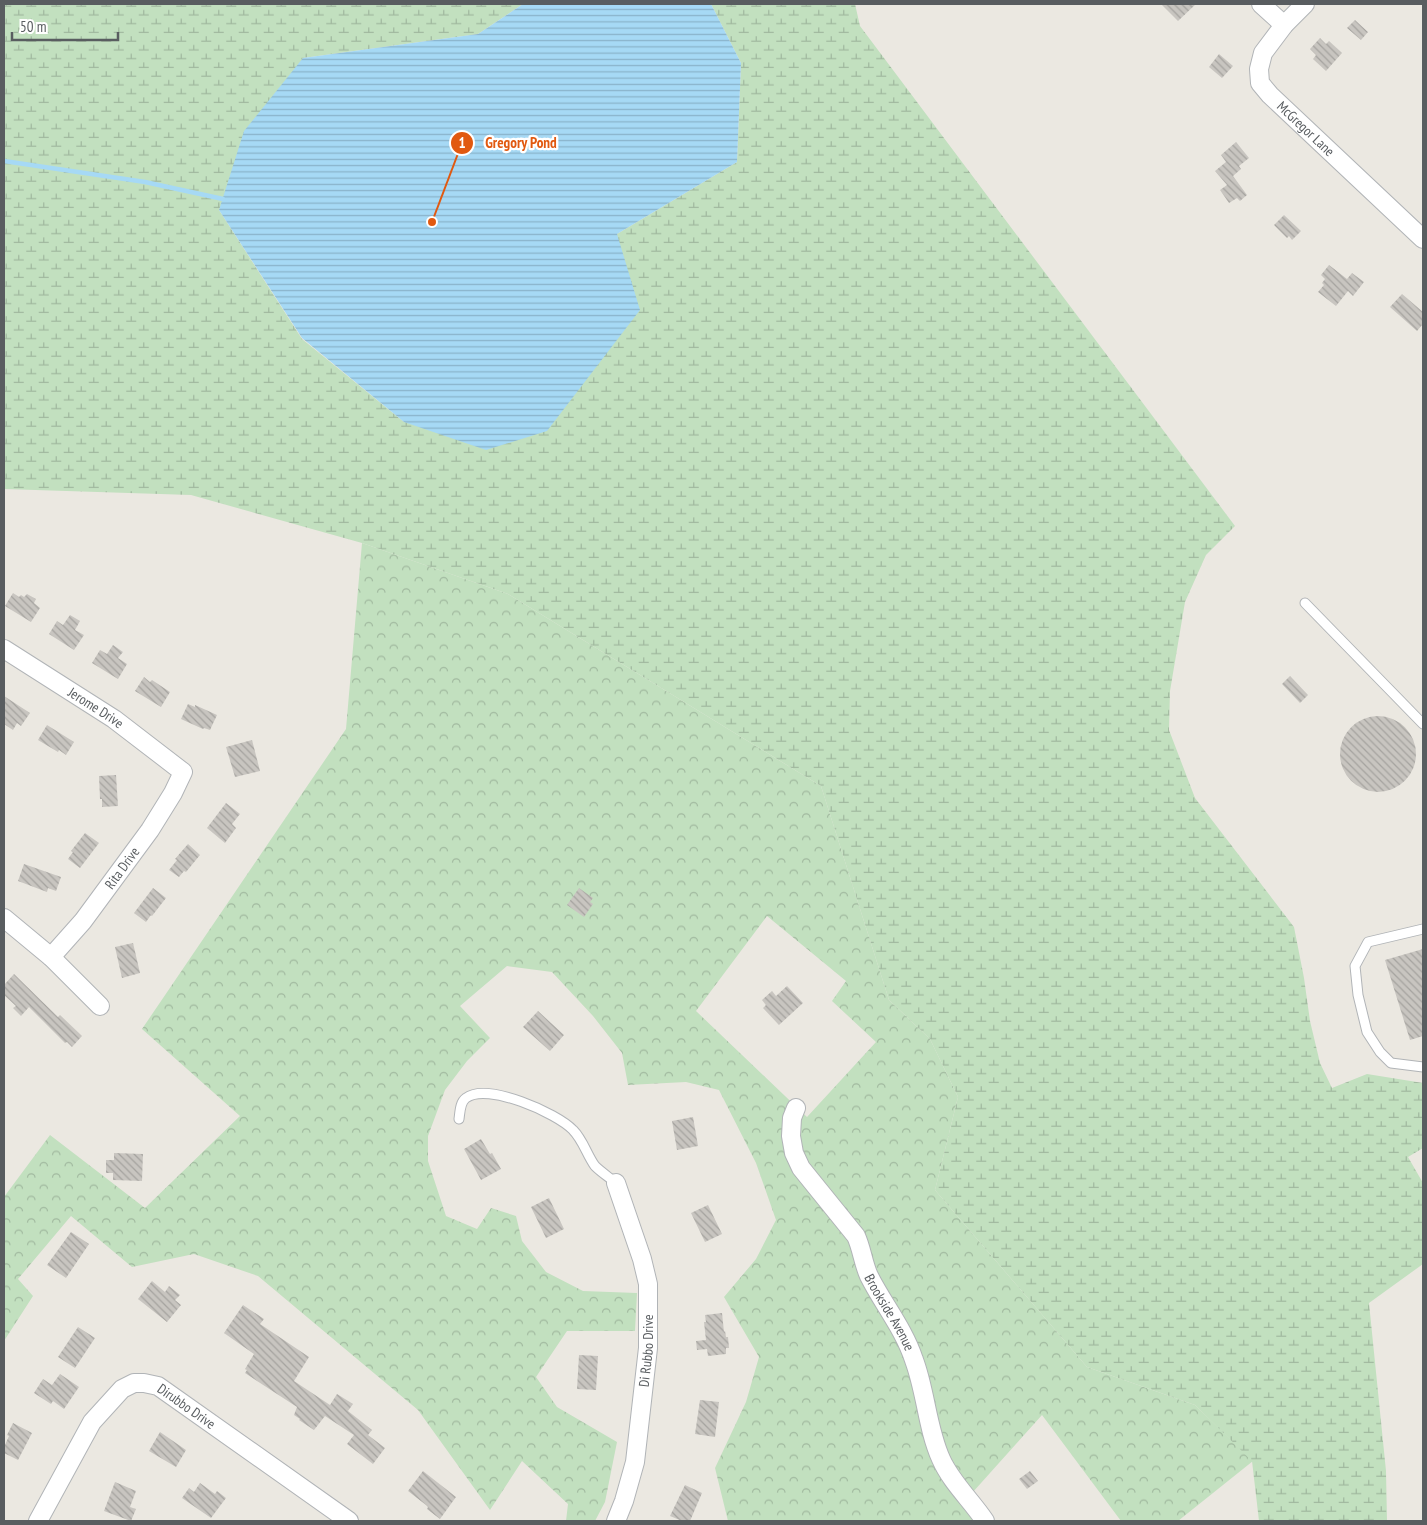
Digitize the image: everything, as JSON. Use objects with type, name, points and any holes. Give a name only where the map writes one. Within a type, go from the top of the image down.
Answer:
[{"type":"street","points":[[1262,4],[1284,25],[1305,4]]},
{"type":"street","name":"McGregor Lane","points":[[1284,25],[1263,53],[1259,69],[1260,83],[1270,95],[1423,239]]},
{"type":"street","name":"Jerome Drive","points":[[4,649],[114,719],[183,772]]},
{"type":"street","name":"Rita Drive","points":[[51,956],[83,921],[150,830],[173,793],[183,772]]},
{"type":"street","points":[[4,918],[51,956],[100,1006]]},
{"type":"street","name":"Brookside Avenue","points":[[796,1108],[792,1118],[791,1136],[794,1154],[801,1168],[856,1236],[861,1247],[868,1275],[898,1326],[914,1358],[941,1461],[985,1521]]},
{"type":"street","name":"Di Rubbo Drive","points":[[616,1183],[642,1259],[648,1284],[648,1348],[635,1462],[616,1521]]},
{"type":"street","name":"Dirubbo Drive","points":[[38,1521],[92,1422],[122,1389],[134,1383],[158,1386],[349,1521]]},
{"type":"lane","points":[[1306,602],[1423,724]]},
{"type":"lane","points":[[1423,929],[1368,942],[1355,966],[1358,995],[1366,1032],[1380,1052],[1391,1063],[1423,1067]]},
{"type":"lane","points":[[459,1119],[460,1108],[465,1098],[478,1094],[505,1096],[530,1105],[560,1120],[573,1129],[596,1166],[616,1183]]},
{"type":"green space","points":[[4,4],[523,4],[478,34],[303,58],[219,210],[302,339],[404,422],[617,234],[737,162],[741,63],[711,4],[855,4],[860,26],[1235,526],[1206,555],[1185,602],[1170,691],[1169,730],[1195,798],[1294,927],[1310,1021],[1320,1063],[1332,1088],[1367,1074],[1423,1083],[1423,1148],[1408,1157],[1423,1183],[1423,1264],[1369,1303],[1386,1471],[1387,1521],[1259,1521],[1252,1461],[1195,1405],[1087,1367],[935,1190],[958,1097],[930,1039],[889,1000],[821,786],[508,594],[362,543],[191,495],[4,489]]},
{"type":"green space","points":[[362,543],[508,594],[821,786],[889,1000],[930,1039],[958,1097],[935,1190],[1087,1367],[1195,1405],[1253,1461],[1178,1521],[1121,1521],[1042,1415],[964,1502],[974,1521],[728,1521],[715,1468],[746,1402],[759,1357],[724,1297],[756,1259],[776,1220],[756,1163],[719,1090],[686,1082],[628,1085],[622,1053],[593,1016],[552,972],[507,966],[460,1006],[490,1038],[467,1061],[445,1090],[428,1136],[428,1161],[446,1216],[477,1229],[491,1208],[516,1216],[522,1241],[546,1272],[583,1291],[637,1293],[635,1331],[567,1331],[536,1377],[557,1407],[617,1442],[605,1502],[595,1521],[566,1521],[568,1504],[522,1461],[490,1510],[418,1410],[258,1276],[194,1254],[132,1267],[71,1216],[18,1279],[33,1296],[4,1341],[4,1197],[50,1135],[145,1208],[240,1116],[142,1029],[346,729]],"holes":[[[767,916],[846,981],[832,1001],[876,1042],[807,1117],[696,1011]]]},
{"type":"water","points":[[523,4],[711,4],[741,63],[737,162],[617,234],[640,310],[547,431],[486,450],[404,422],[302,338],[219,210],[244,131],[303,58],[478,34]]},
{"type":"building","points":[[1161,4],[1196,4],[1178,21]]},
{"type":"building","points":[[1355,20],[1368,32],[1361,40],[1347,28]]},
{"type":"building","points":[[1320,38],[1326,44],[1329,41],[1342,53],[1326,71],[1313,59],[1316,55],[1310,49]]},
{"type":"building","points":[[1219,54],[1233,66],[1222,78],[1209,67]]},
{"type":"building","points":[[1236,142],[1249,158],[1239,166],[1241,169],[1233,176],[1247,195],[1240,201],[1237,198],[1229,203],[1220,190],[1227,185],[1215,171],[1226,162],[1221,155]]},
{"type":"building","points":[[1284,215],[1301,231],[1292,240],[1289,236],[1287,238],[1274,225]]},
{"type":"building","points":[[1329,265],[1347,279],[1352,273],[1364,282],[1353,296],[1348,291],[1336,306],[1318,292],[1324,285],[1322,283],[1325,279],[1321,275]]},
{"type":"building","points":[[1402,294],[1423,312],[1423,324],[1417,331],[1390,307]]},
{"type":"building","points":[[13,593],[19,597],[21,595],[24,597],[27,594],[36,599],[34,603],[40,608],[31,622],[5,606]]},
{"type":"building","points":[[70,615],[80,621],[75,630],[84,635],[74,650],[49,634],[57,621],[63,625]]},
{"type":"building","points":[[113,645],[123,652],[118,658],[127,664],[118,679],[92,663],[100,650],[107,654]]},
{"type":"building","points":[[1290,676],[1308,695],[1300,703],[1282,684]]},
{"type":"building","points":[[144,677],[170,692],[161,707],[135,691]]},
{"type":"building","points":[[4,696],[30,713],[21,726],[17,723],[13,730],[4,724]]},
{"type":"building","points":[[188,704],[195,707],[195,705],[217,715],[210,730],[203,729],[181,719]]},
{"type":"building","points":[[1378,716],[1392,719],[1405,727],[1413,740],[1416,754],[1413,768],[1405,781],[1392,789],[1378,792],[1364,789],[1351,781],[1343,768],[1340,754],[1343,740],[1351,727],[1364,719]]},
{"type":"building","points":[[47,725],[74,742],[66,755],[38,740]]},
{"type":"building","points":[[252,740],[260,771],[235,777],[226,747]]},
{"type":"building","points":[[116,775],[118,806],[102,807],[99,776]]},
{"type":"building","points":[[226,803],[240,814],[232,824],[236,828],[225,843],[207,828]]},
{"type":"building","points":[[85,833],[99,843],[80,868],[68,859],[73,852],[71,851]]},
{"type":"building","points":[[188,844],[200,855],[186,872],[184,871],[179,877],[169,870],[177,860],[175,859]]},
{"type":"building","points":[[24,864],[61,877],[56,891],[48,888],[47,892],[18,881]]},
{"type":"building","points":[[153,888],[166,898],[146,922],[134,913]]},
{"type":"building","points":[[579,888],[593,898],[590,902],[593,904],[584,917],[567,905]]},
{"type":"building","points":[[133,943],[140,973],[122,978],[115,947]]},
{"type":"building","points":[[1423,949],[1423,1036],[1410,1040],[1385,960]]},
{"type":"building","points":[[14,974],[58,1017],[60,1015],[82,1036],[72,1047],[67,1042],[65,1043],[29,1007],[21,1016],[13,1008],[16,1006],[4,995],[4,985]]},
{"type":"building","points":[[787,986],[803,1003],[779,1025],[763,1008],[766,1005],[762,1000],[772,991],[776,996]]},
{"type":"building","points":[[538,1011],[564,1035],[550,1051],[523,1027]]},
{"type":"building","points":[[693,1117],[698,1146],[677,1150],[672,1121]]},
{"type":"building","points":[[481,1139],[501,1169],[481,1180],[464,1149]]},
{"type":"building","points":[[114,1153],[143,1154],[142,1181],[113,1180],[113,1173],[106,1173],[106,1160],[114,1160]]},
{"type":"building","points":[[549,1198],[564,1229],[546,1238],[531,1207]]},
{"type":"building","points":[[708,1205],[722,1234],[705,1242],[691,1213]]},
{"type":"building","points":[[71,1232],[89,1244],[66,1278],[47,1265]]},
{"type":"building","points":[[152,1281],[165,1292],[169,1286],[180,1295],[175,1300],[181,1305],[167,1322],[138,1299]]},
{"type":"building","points":[[243,1305],[264,1319],[260,1324],[309,1357],[294,1381],[330,1405],[337,1394],[353,1404],[348,1411],[372,1430],[368,1435],[385,1448],[373,1464],[347,1444],[354,1435],[325,1416],[314,1430],[294,1415],[297,1407],[245,1373],[247,1370],[245,1369],[254,1354],[224,1333]]},
{"type":"building","points":[[722,1313],[724,1332],[726,1337],[728,1337],[729,1348],[726,1348],[726,1354],[708,1356],[707,1349],[697,1350],[696,1341],[706,1340],[705,1315]]},
{"type":"building","points":[[78,1327],[95,1338],[75,1368],[58,1357]]},
{"type":"building","points":[[579,1355],[598,1356],[596,1390],[577,1389]]},
{"type":"building","points":[[60,1374],[79,1387],[64,1409],[53,1401],[51,1404],[34,1393],[43,1379],[52,1385]]},
{"type":"building","points":[[700,1400],[719,1402],[715,1437],[695,1434]]},
{"type":"building","points":[[13,1423],[32,1433],[18,1460],[4,1453],[4,1447],[9,1436],[7,1435]]},
{"type":"building","points":[[160,1432],[186,1450],[176,1467],[149,1451]]},
{"type":"building","points":[[423,1471],[456,1497],[440,1519],[408,1491]]},
{"type":"building","points":[[1030,1471],[1038,1481],[1027,1489],[1019,1479]]},
{"type":"building","points":[[115,1482],[136,1491],[130,1507],[136,1509],[131,1521],[104,1511]]},
{"type":"building","points":[[200,1483],[215,1494],[217,1491],[226,1498],[211,1518],[182,1498],[189,1488],[194,1492]]},
{"type":"building","points":[[685,1485],[702,1493],[690,1521],[682,1521],[670,1516]]},
{"type":"waterway","points":[[4,161],[145,182],[223,199]]},
{"type":"place","name":"Gregory Pond","points":[[432,222]]}]
